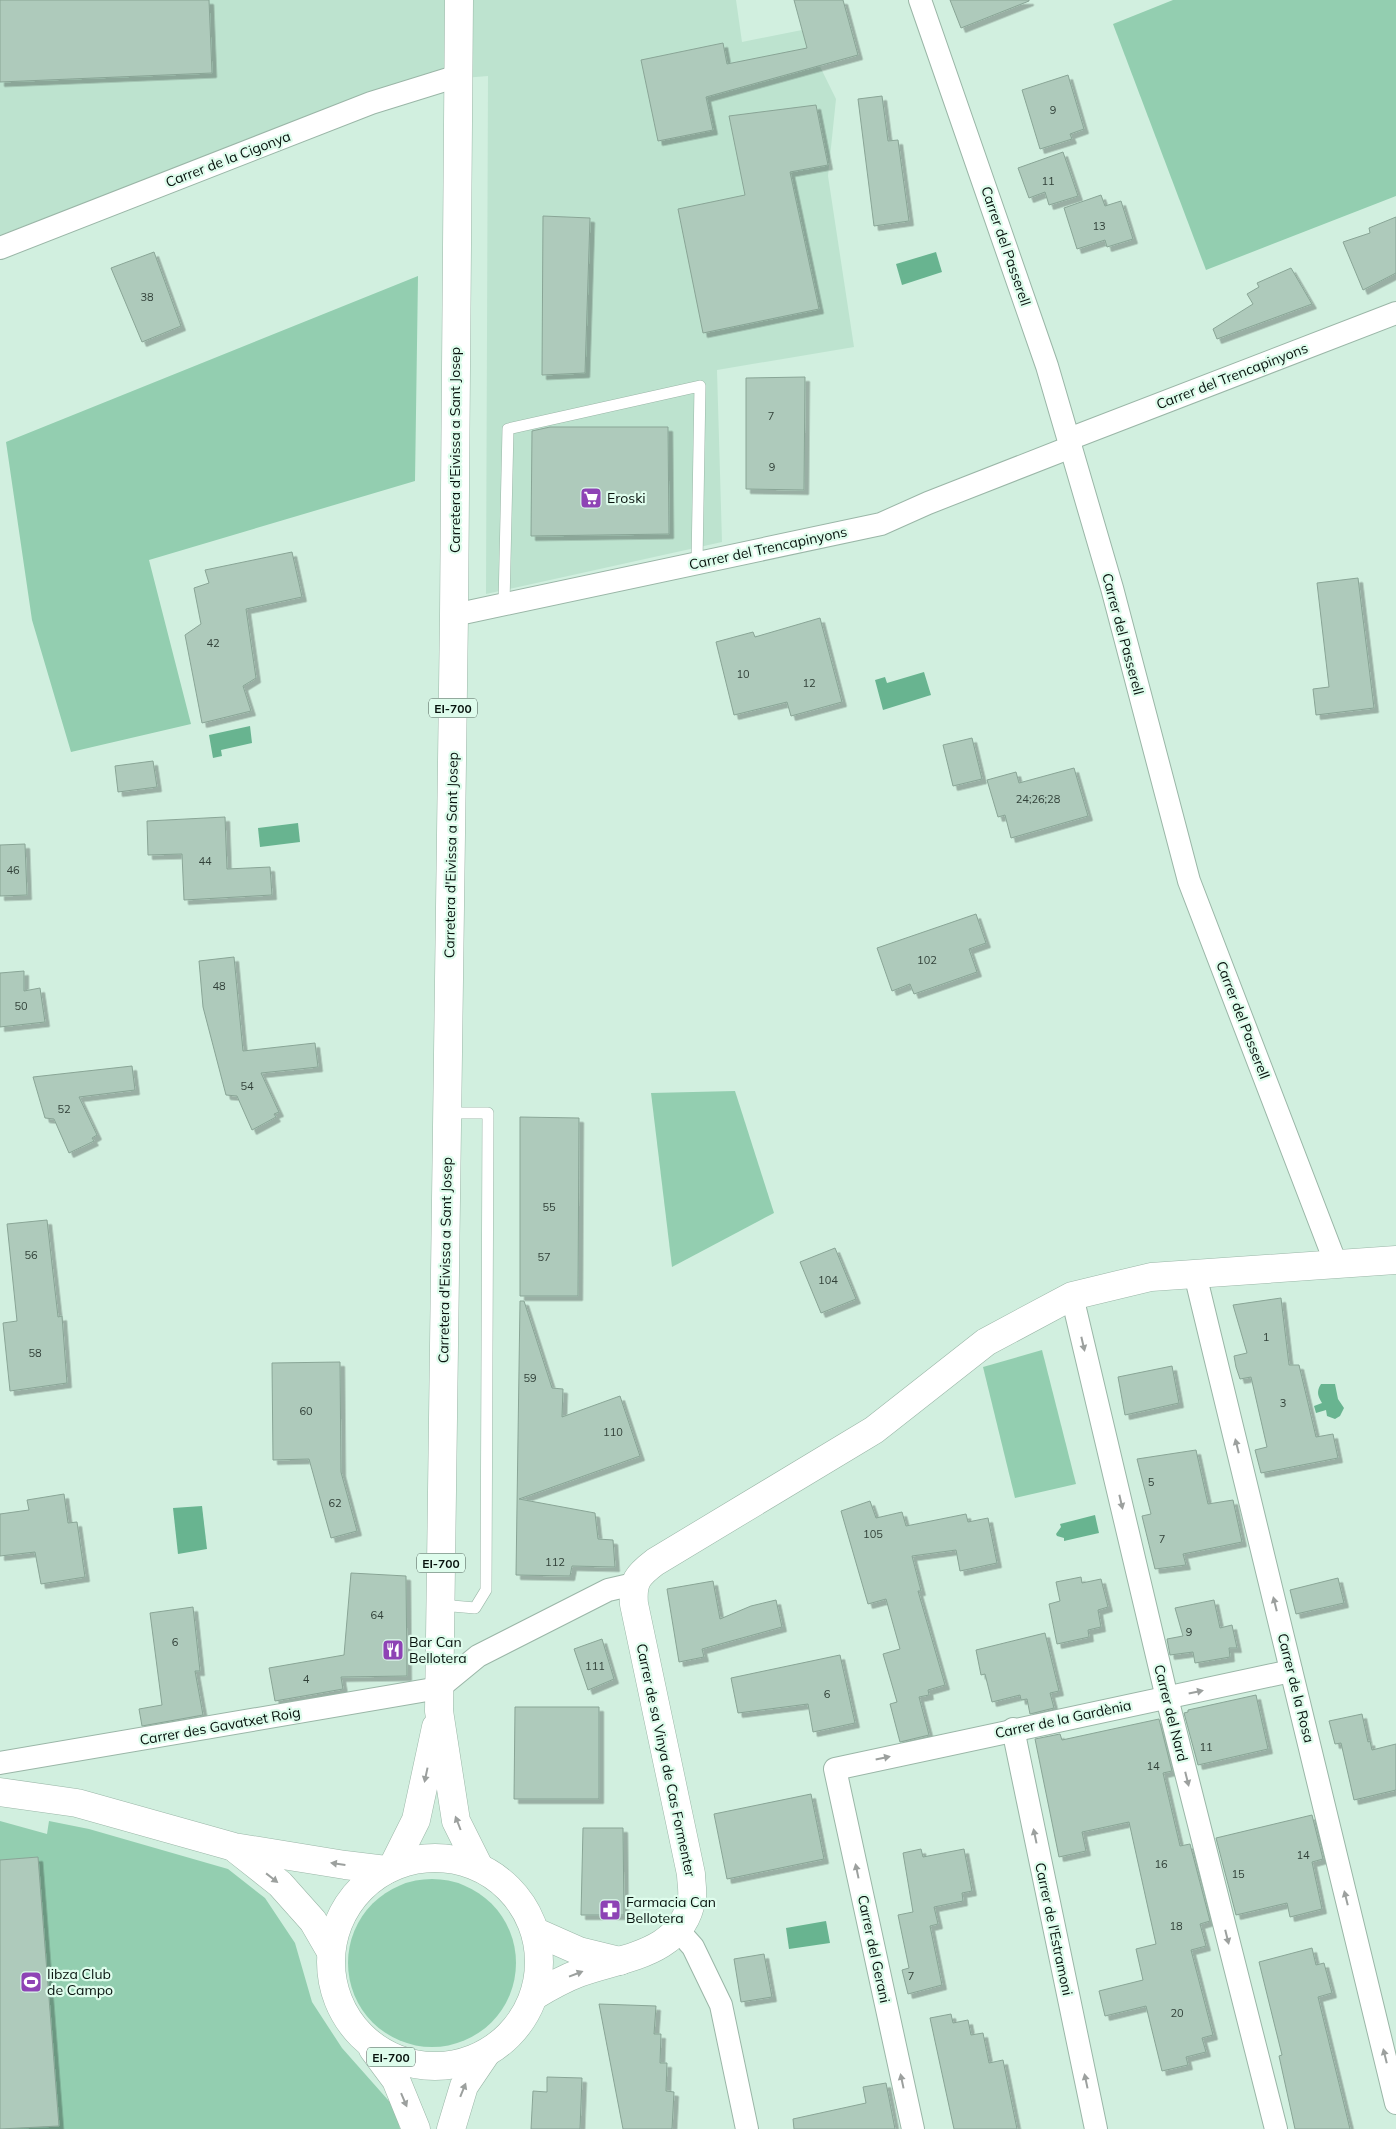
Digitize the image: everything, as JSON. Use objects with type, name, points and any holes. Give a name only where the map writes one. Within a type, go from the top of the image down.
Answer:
[{"type":"main road","name":"Carretera d'Eivissa a Sant Josep","points":[[459,0],[454,614],[439,1699],[456,1820],[479,1867]]},
{"type":"main road","points":[[634,1584],[641,1573],[655,1562],[874,1430],[986,1342],[1072,1296],[1151,1277],[1396,1260]]},
{"type":"main road","name":"Carrer de sa Vinya de Cas Formenter","points":[[634,1584],[634,1604],[639,1634],[691,1874],[692,1896],[686,1916],[677,1929]]},
{"type":"main road","name":"Carretera d'Eivissa a Sant Josep","points":[[390,1868],[416,1820],[439,1699]]},
{"type":"main road","points":[[0,1792],[77,1803],[234,1847],[345,1865],[390,1868]]},
{"type":"main road","points":[[234,1847],[280,1884],[313,1922],[331,1952]]},
{"type":"main road","name":"EI-700","points":[[369,2044],[386,2055],[399,2060],[425,2067],[446,2067],[466,2063],[485,2055],[506,2039],[523,2020],[534,1996],[539,1975],[540,1954],[536,1932],[527,1912],[515,1894],[499,1878],[479,1867],[458,1860],[436,1858],[414,1860],[390,1868],[365,1885],[348,1904],[337,1927],[331,1952],[332,1978],[338,2003],[351,2025],[369,2044],[396,2080],[416,2129]]},
{"type":"main road","points":[[534,1996],[557,1982],[578,1973],[648,1951],[663,1943],[677,1929]]},
{"type":"main road","points":[[536,1932],[579,1950],[621,1961]]},
{"type":"main road","name":"EI-700","points":[[451,2129],[464,2086],[485,2055]]},
{"type":"street","name":"Carrer del Passerell","points":[[920,0],[1047,366],[1112,588],[1189,881],[1336,1264]]},
{"type":"street","name":"Carrer de la Cigonya","points":[[0,248],[371,102],[458,76]]},
{"type":"street","name":"Carrer del Trencapinyons","points":[[454,614],[881,524],[1070,443],[1396,313]]},
{"type":"street","name":"Carrer de la Rosa","points":[[1196,1274],[1396,2103]]},
{"type":"street","name":"Carrer del Nard","points":[[1072,1296],[1167,1698],[1276,2129]]},
{"type":"street","points":[[439,1699],[478,1656],[608,1590],[634,1584]]},
{"type":"street","name":"Carrer de la Gardènia","points":[[835,1769],[1013,1729],[1291,1671]]},
{"type":"street","name":"Carrer des Gavatxet Roig","points":[[0,1763],[439,1699]]},
{"type":"street","name":"Carrer de l'Estramoni","points":[[1013,1729],[1096,2129]]},
{"type":"street","name":"Carrer del Gerani","points":[[835,1769],[913,2129]]},
{"type":"street","points":[[677,1929],[693,1947],[720,2005],[747,2129]]},
{"type":"lane","points":[[504,604],[508,429],[700,386],[697,563]]},
{"type":"lane","points":[[441,1605],[475,1608],[486,1590],[488,1113],[447,1113]]},
{"type":"shaded area","points":[[0,0],[736,0],[742,42],[802,30],[836,99],[828,176],[854,347],[717,370],[722,542],[486,594],[488,76],[402,83],[0,235]]},
{"type":"shaded area","points":[[1173,0],[1396,0],[1396,196],[1206,270],[1113,24]]},
{"type":"shaded area","points":[[936,252],[942,272],[902,285],[896,264]]},
{"type":"shaded area","points":[[418,276],[415,481],[149,560],[191,724],[71,752],[32,620],[6,442]]},
{"type":"shaded area","points":[[924,672],[931,695],[883,710],[875,680],[885,677],[887,683]]},
{"type":"shaded area","points":[[250,726],[252,743],[221,750],[222,756],[213,758],[209,735]]},
{"type":"shaded area","points":[[298,823],[300,842],[260,847],[258,828]]},
{"type":"shaded area","points":[[735,1091],[774,1213],[672,1267],[651,1093]]},
{"type":"shaded area","points":[[1042,1350],[1076,1484],[1015,1498],[983,1367]]},
{"type":"shaded area","points":[[1321,1384],[1335,1384],[1338,1399],[1344,1408],[1340,1416],[1335,1419],[1327,1416],[1326,1410],[1316,1413],[1314,1406],[1322,1403],[1318,1394]]},
{"type":"shaded area","points":[[202,1506],[207,1549],[178,1554],[173,1508]]},
{"type":"shaded area","points":[[1095,1515],[1099,1533],[1064,1541],[1064,1538],[1057,1536],[1056,1534],[1061,1527],[1060,1524]]},
{"type":"shaded area","points":[[0,1821],[47,1834],[49,1821],[89,1829],[228,1869],[265,1898],[295,1943],[312,2002],[342,2048],[396,2109],[400,2129],[0,2129]]},
{"type":"shaded area","points":[[424,1879],[440,1879],[472,1889],[497,1910],[510,1931],[516,1963],[510,1995],[502,2010],[485,2028],[464,2041],[440,2047],[424,2047],[400,2041],[385,2033],[362,2010],[354,1995],[348,1971],[348,1955],[354,1931],[362,1916],[385,1893],[400,1885]]},
{"type":"shaded area","points":[[826,1921],[830,1943],[789,1949],[786,1928]]},
{"type":"building","points":[[0,0],[209,0],[212,73],[0,82]]},
{"type":"building","points":[[794,0],[843,0],[858,55],[706,97],[713,130],[658,141],[641,60],[723,43],[727,64],[807,48]]},
{"type":"building","points":[[950,0],[1029,0],[1029,1],[961,28]]},
{"type":"building","points":[[1068,75],[1084,129],[1070,134],[1072,139],[1040,149],[1022,90]]},
{"type":"building","points":[[882,96],[888,141],[898,140],[909,221],[874,226],[858,99]]},
{"type":"building","points":[[816,105],[828,165],[790,172],[819,309],[703,333],[678,209],[745,195],[729,116]]},
{"type":"building","points":[[1063,152],[1078,196],[1049,205],[1045,192],[1029,198],[1018,168]]},
{"type":"building","points":[[1101,195],[1105,206],[1121,201],[1133,239],[1107,247],[1105,240],[1077,249],[1064,208]]},
{"type":"building","points":[[543,216],[590,218],[585,373],[542,375]]},
{"type":"building","points":[[1396,217],[1396,273],[1363,290],[1343,242],[1370,233],[1369,228]]},
{"type":"building","points":[[154,252],[181,326],[142,342],[111,268]]},
{"type":"building","points":[[1291,268],[1312,304],[1217,339],[1213,329],[1253,304],[1247,294],[1259,287],[1257,283]]},
{"type":"building","points":[[805,377],[804,490],[746,489],[746,378]]},
{"type":"building","points":[[550,427],[668,427],[669,534],[531,536],[532,431]]},
{"type":"building","points":[[292,552],[302,597],[246,609],[256,678],[243,686],[251,711],[202,723],[185,635],[201,624],[194,588],[209,583],[205,570]]},
{"type":"building","points":[[1358,578],[1374,708],[1316,715],[1313,689],[1329,687],[1317,583]]},
{"type":"building","points":[[820,618],[842,702],[791,716],[787,702],[734,715],[716,642],[753,632],[755,637]]},
{"type":"building","points":[[972,738],[982,779],[953,786],[943,745]]},
{"type":"building","points":[[153,761],[157,787],[118,792],[115,766]]},
{"type":"building","points":[[1074,768],[1088,816],[1011,838],[1005,815],[998,817],[987,780],[1016,772],[1019,783]]},
{"type":"building","points":[[225,817],[227,869],[270,867],[272,895],[184,900],[182,854],[148,855],[147,821]]},
{"type":"building","points":[[25,844],[27,895],[0,896],[0,845]]},
{"type":"building","points":[[976,914],[986,943],[969,949],[977,972],[914,994],[910,984],[892,991],[877,948]]},
{"type":"building","points":[[234,957],[243,1051],[315,1043],[318,1067],[261,1073],[279,1112],[274,1114],[276,1117],[252,1130],[237,1096],[226,1095],[203,1007],[199,961]]},
{"type":"building","points":[[24,971],[24,991],[40,988],[45,1022],[0,1027],[0,973]]},
{"type":"building","points":[[132,1066],[135,1090],[79,1097],[97,1135],[92,1138],[94,1141],[69,1153],[54,1119],[45,1118],[33,1077]]},
{"type":"building","points":[[520,1117],[579,1118],[578,1296],[520,1296]]},
{"type":"building","points":[[47,1220],[58,1317],[62,1316],[67,1383],[10,1391],[3,1323],[17,1321],[7,1224]]},
{"type":"building","points":[[835,1248],[856,1299],[821,1313],[800,1262]]},
{"type":"building","points":[[1281,1298],[1289,1365],[1299,1365],[1316,1437],[1333,1434],[1338,1458],[1261,1473],[1255,1450],[1267,1447],[1251,1377],[1240,1379],[1236,1367],[1234,1356],[1247,1353],[1233,1305]]},
{"type":"building","points":[[520,1301],[524,1301],[552,1388],[563,1389],[562,1417],[620,1396],[640,1456],[519,1499],[595,1513],[598,1539],[613,1540],[615,1567],[572,1566],[570,1576],[516,1575]]},
{"type":"building","points":[[340,1362],[341,1472],[357,1531],[331,1538],[309,1459],[273,1460],[272,1363]]},
{"type":"building","points":[[1172,1366],[1179,1403],[1125,1415],[1118,1377]]},
{"type":"building","points":[[1196,1450],[1208,1504],[1233,1500],[1242,1542],[1183,1554],[1186,1565],[1155,1569],[1142,1516],[1151,1514],[1137,1459]]},
{"type":"building","points":[[64,1494],[68,1523],[77,1522],[85,1577],[41,1584],[35,1552],[0,1556],[0,1514],[29,1510],[27,1500]]},
{"type":"building","points":[[870,1501],[876,1518],[902,1512],[906,1526],[966,1514],[968,1522],[988,1518],[997,1563],[960,1571],[956,1550],[912,1556],[921,1591],[918,1591],[945,1685],[928,1690],[929,1695],[919,1697],[929,1735],[900,1742],[890,1704],[897,1702],[883,1654],[900,1649],[886,1599],[868,1604],[841,1511]]},
{"type":"building","points":[[351,1573],[406,1576],[407,1676],[341,1677],[343,1689],[275,1701],[269,1668],[344,1655]]},
{"type":"building","points":[[1081,1577],[1082,1583],[1101,1579],[1108,1607],[1098,1610],[1101,1627],[1088,1630],[1089,1637],[1057,1644],[1049,1604],[1060,1601],[1056,1582]]},
{"type":"building","points":[[1338,1578],[1344,1603],[1296,1614],[1290,1590]]},
{"type":"building","points":[[713,1581],[720,1619],[751,1606],[776,1600],[782,1627],[702,1649],[704,1657],[679,1662],[667,1589]]},
{"type":"building","points":[[1214,1600],[1220,1628],[1232,1625],[1237,1648],[1229,1648],[1230,1657],[1195,1663],[1193,1652],[1170,1655],[1167,1639],[1183,1636],[1175,1608]]},
{"type":"building","points":[[193,1607],[200,1671],[195,1671],[203,1715],[142,1726],[139,1709],[162,1705],[150,1613]]},
{"type":"building","points":[[1045,1633],[1059,1691],[1050,1693],[1054,1708],[1030,1714],[1027,1699],[1021,1700],[1020,1695],[992,1702],[985,1674],[981,1675],[976,1650]]},
{"type":"building","points":[[602,1639],[614,1679],[588,1690],[574,1649]]},
{"type":"building","points":[[840,1655],[855,1723],[813,1732],[808,1704],[738,1713],[731,1678]]},
{"type":"building","points":[[1256,1695],[1268,1749],[1198,1765],[1184,1713],[1188,1712],[1188,1710]]},
{"type":"building","points":[[515,1707],[599,1707],[599,1799],[514,1799]]},
{"type":"building","points":[[1362,1714],[1368,1742],[1370,1741],[1372,1750],[1396,1744],[1396,1790],[1354,1800],[1341,1743],[1335,1744],[1329,1721]]},
{"type":"building","points":[[1159,1719],[1172,1771],[1163,1773],[1180,1846],[1190,1844],[1210,1921],[1200,1924],[1206,1946],[1191,1950],[1213,2035],[1202,2038],[1206,2052],[1186,2057],[1188,2065],[1162,2071],[1146,2006],[1105,2016],[1099,1991],[1143,1980],[1136,1949],[1156,1944],[1129,1822],[1082,1832],[1086,1851],[1059,1857],[1035,1739],[1060,1734],[1062,1740]]},
{"type":"building","points":[[811,1794],[824,1859],[727,1879],[714,1814]]},
{"type":"building","points":[[1312,1815],[1323,1859],[1312,1862],[1322,1909],[1290,1917],[1287,1903],[1236,1915],[1216,1838]]},
{"type":"building","points":[[583,1828],[623,1828],[624,1915],[581,1915]]},
{"type":"building","points":[[921,1849],[923,1857],[964,1849],[972,1891],[962,1893],[963,1901],[934,1907],[938,1924],[930,1926],[942,1985],[908,1994],[902,1970],[909,1968],[898,1915],[913,1912],[903,1853]]},
{"type":"building","name":"Iibza Club de Campo","points":[[38,1857],[59,2126],[0,2129],[0,1860]]},
{"type":"building","points":[[1312,1948],[1316,1965],[1324,1963],[1332,1993],[1318,1997],[1350,2129],[1295,2129],[1279,2056],[1282,2055],[1259,1962]]},
{"type":"building","points":[[764,1954],[772,1997],[741,2002],[734,1959]]},
{"type":"building","points":[[599,2004],[656,2006],[654,2034],[661,2034],[660,2063],[667,2063],[666,2091],[674,2092],[672,2129],[623,2129]]},
{"type":"building","points":[[951,2014],[953,2023],[968,2020],[971,2035],[983,2033],[989,2063],[1003,2060],[1017,2129],[954,2129],[930,2018]]},
{"type":"building","points":[[547,2077],[582,2078],[580,2129],[531,2129],[533,2091],[547,2092]]},
{"type":"building","points":[[886,2083],[895,2129],[794,2129],[793,2119],[866,2103],[863,2087]]},
{"type":"place","name":"Eroski","points":[[591,498]]},
{"type":"place","name":"Bar Can Bellotera","points":[[393,1650]]},
{"type":"place","name":"Farmacia Can Bellotera","points":[[610,1910]]},
{"type":"place","name":"Iibza Club de Campo","points":[[31,1982]]}]
